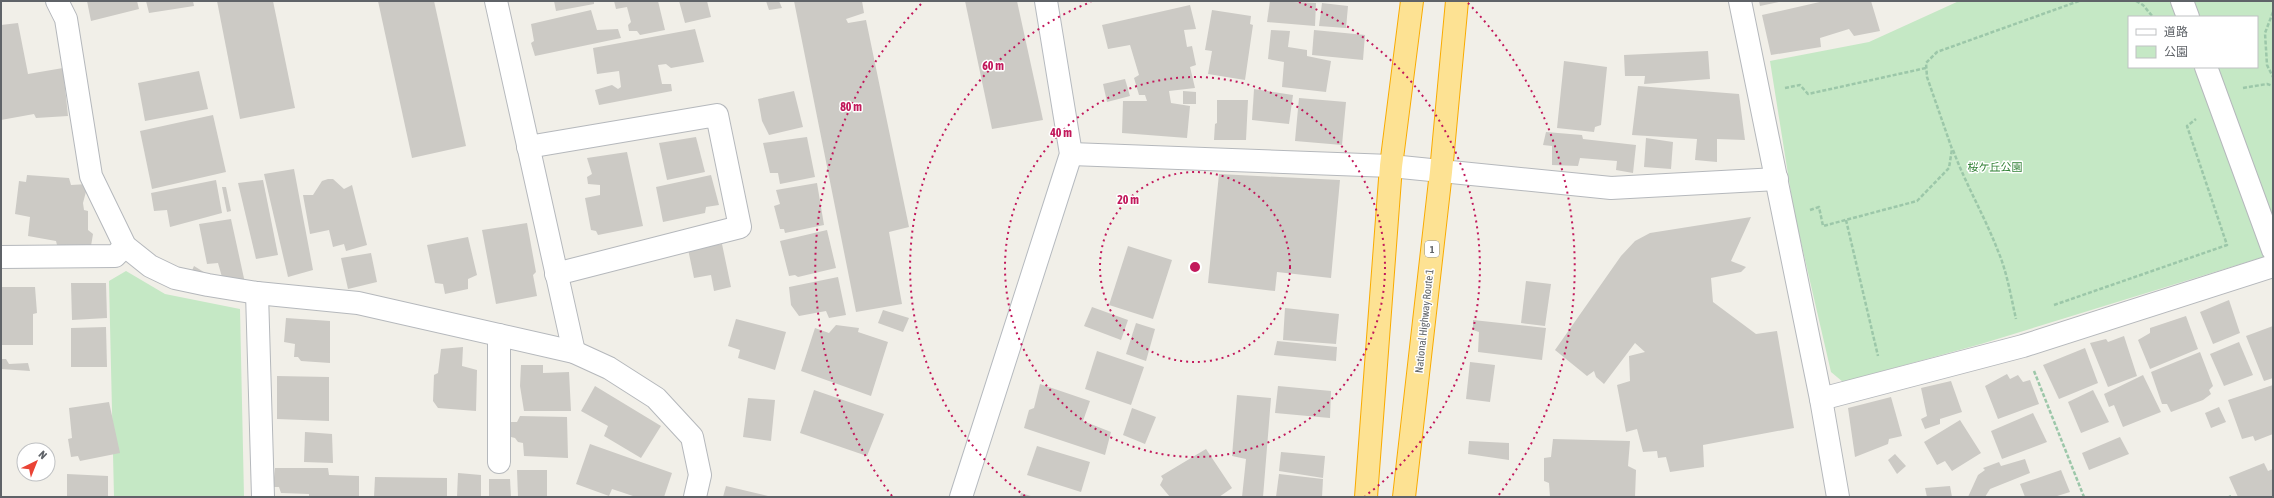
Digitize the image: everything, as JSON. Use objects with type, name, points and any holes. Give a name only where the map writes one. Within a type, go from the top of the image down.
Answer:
[{"type":"highway","points":[[1366,497],[1391,166],[1412,1]]},
{"type":"highway","name":"National Highway Route 1","points":[[1404,497],[1441,172],[1457,1]]},
{"type":"street","points":[[57,1],[66,18],[91,176],[125,246],[150,266],[175,278],[257,293],[358,303],[574,352],[609,368],[656,398],[692,437],[700,475],[695,497]]},
{"type":"street","points":[[496,1],[574,352]]},
{"type":"street","points":[[961,497],[1071,154],[1046,1]]},
{"type":"street","points":[[1740,1],[1821,399],[1838,497]]},
{"type":"street","points":[[2182,1],[2188,16]]},
{"type":"street","points":[[2206,68],[2273,250]]},
{"type":"street","points":[[528,147],[717,115],[740,227],[556,274]]},
{"type":"street","points":[[1071,154],[1391,166],[1611,188],[1777,179]]},
{"type":"street","points":[[1,257],[115,256],[125,246]]},
{"type":"street","points":[[1821,399],[2024,346],[2273,266]]},
{"type":"street","points":[[257,293],[263,497]]},
{"type":"street","points":[[499,335],[499,462]]},
{"type":"path","points":[[2079,1],[1937,52],[1926,63],[1926,68],[1927,77],[1964,181],[1980,209],[1999,253],[2024,346],[2084,497]]},
{"type":"path","points":[[2136,1],[2143,5],[2152,16]]},
{"type":"path","points":[[2272,75],[2267,64],[2265,33],[2273,12]]},
{"type":"path","points":[[1800,85],[1808,94],[1926,68]]},
{"type":"path","points":[[2046,307],[2227,245],[2187,126],[2199,116]]},
{"type":"path","points":[[1807,210],[1819,207],[1823,226],[1917,201],[1949,168],[1952,149]]},
{"type":"path","points":[[1846,220],[1884,383]]},
{"type":"path","points":[[2016,318],[2024,315]]},
{"type":"green space","name":"桜ケ丘公園","points":[[1959,1],[2273,1],[2273,254],[1981,344],[1843,382],[1831,372],[1794,212],[1770,61],[1869,42]]},
{"type":"green space","points":[[126,271],[165,294],[240,309],[244,497],[114,497],[109,281]]},
{"type":"building","points":[[87,1],[137,1],[139,9],[91,21]]},
{"type":"building","points":[[146,1],[193,1],[194,6],[149,13]]},
{"type":"building","points":[[217,1],[273,1],[295,108],[240,119]]},
{"type":"building","points":[[378,1],[434,1],[466,146],[412,158]]},
{"type":"building","points":[[554,1],[594,1],[594,4],[556,11]]},
{"type":"building","points":[[614,1],[658,1],[665,30],[640,35],[637,31],[629,31],[628,25],[631,22],[627,7],[616,9]]},
{"type":"building","points":[[679,1],[707,1],[711,17],[685,23]]},
{"type":"building","points":[[766,1],[779,1],[782,8],[769,10]]},
{"type":"building","points":[[794,1],[862,1],[864,13],[846,19],[848,23],[866,20],[909,227],[889,232],[902,304],[856,312]]},
{"type":"building","points":[[965,1],[1017,1],[1043,120],[992,129]]},
{"type":"building","points":[[1270,1],[1316,3],[1315,26],[1267,22]]},
{"type":"building","points":[[1759,1],[1784,1],[1760,6]]},
{"type":"building","points":[[1824,1],[1871,1],[1880,31],[1854,36],[1849,29],[1820,38],[1821,47],[1771,55],[1762,15]]},
{"type":"building","points":[[1322,3],[1348,6],[1346,28],[1319,26]]},
{"type":"building","points":[[1190,5],[1196,29],[1184,30],[1187,47],[1192,46],[1196,65],[1190,67],[1195,88],[1169,91],[1171,103],[1190,106],[1187,138],[1122,133],[1123,101],[1147,101],[1145,95],[1139,95],[1134,78],[1139,75],[1130,45],[1108,49],[1102,25]]},
{"type":"building","points":[[591,10],[597,30],[618,29],[621,38],[535,56],[531,43],[534,41],[531,24]]},
{"type":"building","points":[[1212,10],[1251,16],[1250,24],[1253,25],[1245,80],[1208,74],[1212,51],[1205,50]]},
{"type":"building","points":[[18,23],[28,74],[63,68],[68,116],[36,118],[34,114],[1,120],[1,25]]},
{"type":"building","points":[[695,29],[704,62],[671,68],[666,64],[658,65],[662,84],[671,84],[672,91],[599,105],[595,90],[612,85],[618,89],[621,87],[619,71],[597,74],[593,48]]},
{"type":"building","points":[[1271,30],[1290,31],[1288,47],[1307,50],[1307,56],[1331,61],[1326,92],[1282,87],[1284,62],[1268,59]]},
{"type":"building","points":[[1314,30],[1365,35],[1363,60],[1312,55]]},
{"type":"building","points":[[1708,51],[1710,79],[1644,84],[1645,76],[1625,76],[1624,55]]},
{"type":"building","points":[[1564,61],[1607,67],[1601,125],[1595,127],[1594,132],[1557,128]]},
{"type":"building","points":[[199,71],[208,109],[145,121],[138,83]]},
{"type":"building","points":[[1125,79],[1130,96],[1107,102],[1103,84]]},
{"type":"building","points":[[1638,86],[1739,94],[1745,140],[1717,139],[1717,162],[1695,160],[1697,139],[1632,135]]},
{"type":"building","points":[[1254,89],[1293,95],[1289,124],[1252,120]]},
{"type":"building","points":[[794,91],[803,127],[769,135],[762,121],[758,99]]},
{"type":"building","points":[[1183,91],[1196,92],[1196,104],[1183,104]]},
{"type":"building","points":[[1299,98],[1346,102],[1342,145],[1295,141]]},
{"type":"building","points":[[1217,100],[1248,100],[1246,140],[1214,140],[1215,124],[1217,123]]},
{"type":"building","points":[[213,115],[226,172],[152,189],[140,131]]},
{"type":"building","points":[[1546,132],[1582,135],[1583,139],[1636,145],[1633,173],[1616,170],[1617,161],[1580,158],[1578,166],[1552,165],[1552,146],[1543,145]]},
{"type":"building","points":[[696,137],[705,172],[667,180],[659,143]]},
{"type":"building","points":[[807,137],[815,177],[780,184],[778,173],[770,173],[763,143]]},
{"type":"building","points":[[1646,138],[1673,142],[1671,169],[1644,167]]},
{"type":"building","points":[[627,152],[643,226],[598,235],[596,231],[591,230],[585,198],[600,195],[600,185],[588,184],[587,177],[592,174],[587,158]]},
{"type":"building","points":[[294,169],[313,270],[288,277],[264,174]]},
{"type":"building","points":[[1219,174],[1340,180],[1331,278],[1277,272],[1275,291],[1208,283]]},
{"type":"building","points":[[27,175],[69,178],[71,185],[88,184],[83,203],[84,210],[88,211],[88,230],[93,234],[91,246],[58,249],[56,241],[28,236],[30,217],[15,214],[19,181],[26,182]]},
{"type":"building","points":[[711,175],[719,205],[706,207],[705,213],[663,222],[656,187]]},
{"type":"building","points":[[333,179],[344,189],[352,185],[367,245],[346,251],[344,244],[333,247],[329,230],[310,234],[303,195],[313,195],[322,181]]},
{"type":"building","points":[[216,180],[222,213],[170,227],[167,210],[154,211],[151,193]]},
{"type":"building","points":[[263,180],[278,255],[256,259],[238,183]]},
{"type":"building","points":[[817,183],[824,225],[785,233],[784,229],[780,229],[774,206],[780,204],[776,190]]},
{"type":"building","points":[[222,187],[226,187],[231,211],[227,212]]},
{"type":"building","points":[[1751,217],[1731,261],[1746,267],[1741,272],[1711,278],[1713,302],[1756,334],[1777,331],[1794,428],[1703,445],[1704,467],[1670,472],[1666,457],[1658,458],[1657,451],[1643,452],[1637,429],[1626,432],[1617,385],[1630,381],[1629,356],[1645,352],[1635,343],[1604,384],[1596,377],[1594,371],[1587,376],[1555,350],[1621,256],[1635,241],[1650,233]]},
{"type":"building","points":[[231,219],[245,283],[224,284],[218,263],[207,264],[199,224]]},
{"type":"building","points":[[527,223],[536,272],[533,275],[537,296],[496,304],[482,230]]},
{"type":"building","points":[[827,230],[836,268],[798,277],[795,275],[789,276],[780,241]]},
{"type":"building","points":[[468,237],[477,275],[468,279],[468,289],[445,294],[443,284],[435,283],[427,245]]},
{"type":"building","points":[[722,244],[731,287],[714,291],[711,275],[694,278],[688,249]]},
{"type":"building","points":[[1128,246],[1172,260],[1153,319],[1109,305]]},
{"type":"building","points":[[371,253],[377,282],[348,289],[341,258]]},
{"type":"building","points":[[194,266],[207,274],[190,275]]},
{"type":"building","points":[[838,277],[846,315],[829,318],[826,311],[799,316],[791,305],[789,287]]},
{"type":"building","points":[[1526,281],[1551,284],[1545,326],[1521,323]]},
{"type":"building","points":[[71,283],[106,283],[107,318],[72,320]]},
{"type":"building","points":[[1,287],[35,287],[37,313],[33,314],[33,345],[1,345]]},
{"type":"building","points":[[2229,300],[2240,333],[2213,344],[2200,312]]},
{"type":"building","points":[[1092,307],[1128,320],[1121,340],[1084,326]]},
{"type":"building","points":[[1285,308],[1339,314],[1336,344],[1283,340]]},
{"type":"building","points":[[883,310],[909,318],[903,332],[878,323]]},
{"type":"building","points":[[2186,316],[2198,349],[2150,369],[2138,340],[2150,333],[2150,328]]},
{"type":"building","points":[[286,318],[330,321],[330,363],[301,361],[298,357],[294,357],[295,344],[284,342]]},
{"type":"building","points":[[736,319],[786,332],[775,370],[738,358],[740,350],[728,346]]},
{"type":"building","points":[[1473,320],[1546,328],[1542,360],[1478,352],[1479,332],[1473,330]]},
{"type":"building","points":[[1136,323],[1155,329],[1146,361],[1126,354]]},
{"type":"building","points":[[836,325],[859,328],[858,332],[888,342],[871,396],[801,371],[815,328],[829,333]]},
{"type":"building","points":[[2273,326],[2273,378],[2264,381],[2246,336]]},
{"type":"building","points":[[106,327],[107,367],[71,367],[71,328]]},
{"type":"building","points":[[2124,336],[2137,376],[2108,387],[2090,343],[2106,339],[2108,342]]},
{"type":"building","points":[[1277,341],[1337,347],[1336,361],[1274,355]]},
{"type":"building","points":[[2239,342],[2253,375],[2224,386],[2210,354]]},
{"type":"building","points":[[463,347],[462,366],[477,370],[476,411],[438,408],[433,401],[434,375],[438,373],[441,349]]},
{"type":"building","points":[[2085,348],[2098,383],[2059,399],[2043,365]]},
{"type":"building","points":[[1097,351],[1144,367],[1131,405],[1085,389]]},
{"type":"building","points":[[2200,352],[2213,386],[2209,390],[2211,394],[2203,400],[2171,412],[2167,404],[2162,404],[2151,372]]},
{"type":"building","points":[[1,359],[6,359],[9,364],[28,363],[30,371],[1,369]]},
{"type":"building","points":[[1470,362],[1495,365],[1490,402],[1466,399]]},
{"type":"building","points":[[521,365],[543,365],[543,373],[569,372],[571,411],[524,411],[520,386]]},
{"type":"building","points":[[2007,374],[2010,379],[2018,375],[2023,382],[2030,380],[2039,404],[1998,419],[1985,386]]},
{"type":"building","points":[[2143,375],[2161,412],[2123,427],[2114,405],[2109,407],[2104,394]]},
{"type":"building","points":[[277,376],[329,377],[329,421],[277,419]]},
{"type":"building","points":[[1951,381],[1962,412],[1940,419],[1940,424],[1925,429],[1921,419],[1927,416],[1921,388]]},
{"type":"building","points":[[1040,384],[1090,401],[1083,421],[1111,432],[1105,455],[1024,428],[1029,410],[1034,408]]},
{"type":"building","points":[[2273,385],[2273,434],[2255,441],[2253,436],[2242,439],[2228,400]]},
{"type":"building","points":[[595,386],[661,426],[641,458],[604,436],[608,426],[581,411]]},
{"type":"building","points":[[1278,386],[1331,391],[1330,418],[1275,413]]},
{"type":"building","points":[[814,390],[884,414],[867,456],[800,433]]},
{"type":"building","points":[[2093,390],[2109,422],[2081,433],[2068,402]]},
{"type":"building","points":[[1237,395],[1271,398],[1263,497],[1242,497],[1246,459],[1232,456]]},
{"type":"building","points":[[1891,397],[1902,436],[1889,439],[1888,444],[1855,457],[1848,408]]},
{"type":"building","points":[[748,398],[775,400],[771,441],[743,437]]},
{"type":"building","points":[[109,402],[120,453],[80,461],[78,456],[71,457],[68,439],[72,438],[69,408]]},
{"type":"building","points":[[2219,407],[2226,422],[2211,428],[2205,413]]},
{"type":"building","points":[[1132,408],[1156,417],[1145,444],[1123,435]]},
{"type":"building","points":[[2033,413],[2047,442],[2002,459],[1991,431]]},
{"type":"building","points":[[520,416],[567,417],[568,458],[524,456],[523,443],[518,442],[515,438],[511,437],[511,422],[517,422]]},
{"type":"building","points":[[1960,420],[1981,453],[1952,471],[1945,461],[1937,465],[1924,442]]},
{"type":"building","points":[[305,432],[332,434],[333,463],[304,462]]},
{"type":"building","points":[[2120,437],[2129,454],[2089,470],[2082,453]]},
{"type":"building","points":[[1553,439],[1630,441],[1628,466],[1636,470],[1635,497],[1550,497],[1549,483],[1544,481],[1544,458],[1551,457]]},
{"type":"building","points":[[1469,441],[1509,443],[1509,460],[1468,454]]},
{"type":"building","points":[[590,444],[672,473],[664,497],[636,497],[612,489],[609,496],[576,484]]},
{"type":"building","points":[[1037,446],[1090,462],[1081,492],[1027,475]]},
{"type":"building","points":[[1206,449],[1232,488],[1219,497],[1170,497],[1160,485],[1163,479],[1161,476]]},
{"type":"building","points":[[1281,452],[1325,456],[1323,478],[1279,471]]},
{"type":"building","points":[[1895,454],[1906,466],[1897,474],[1888,460]]},
{"type":"building","points":[[2025,459],[2030,473],[1990,489],[1985,497],[1968,497],[1978,475],[1985,470],[1983,468],[1999,462],[2001,466]]},
{"type":"building","points":[[2264,463],[2268,471],[2273,469],[2273,497],[2238,497],[2229,477]]},
{"type":"building","points":[[275,468],[328,468],[329,475],[359,476],[359,497],[309,497],[309,494],[281,493],[279,487],[273,487]]},
{"type":"building","points":[[517,470],[547,470],[547,497],[518,497]]},
{"type":"building","points":[[2061,470],[2070,492],[2054,497],[2025,497],[2020,484]]},
{"type":"building","points":[[458,473],[481,475],[481,497],[457,497]]},
{"type":"building","points":[[67,474],[108,476],[108,497],[67,497]]},
{"type":"building","points":[[1279,474],[1323,479],[1322,497],[1276,497]]},
{"type":"building","points":[[375,477],[447,478],[447,497],[374,497]]},
{"type":"building","points":[[489,479],[510,479],[511,497],[489,497]]},
{"type":"building","points":[[726,486],[768,496],[768,497],[723,497]]},
{"type":"building","points":[[1950,486],[1952,497],[1927,497],[1925,488]]},
{"type":"building","points":[[1021,493],[1034,497],[1020,497]]}]
